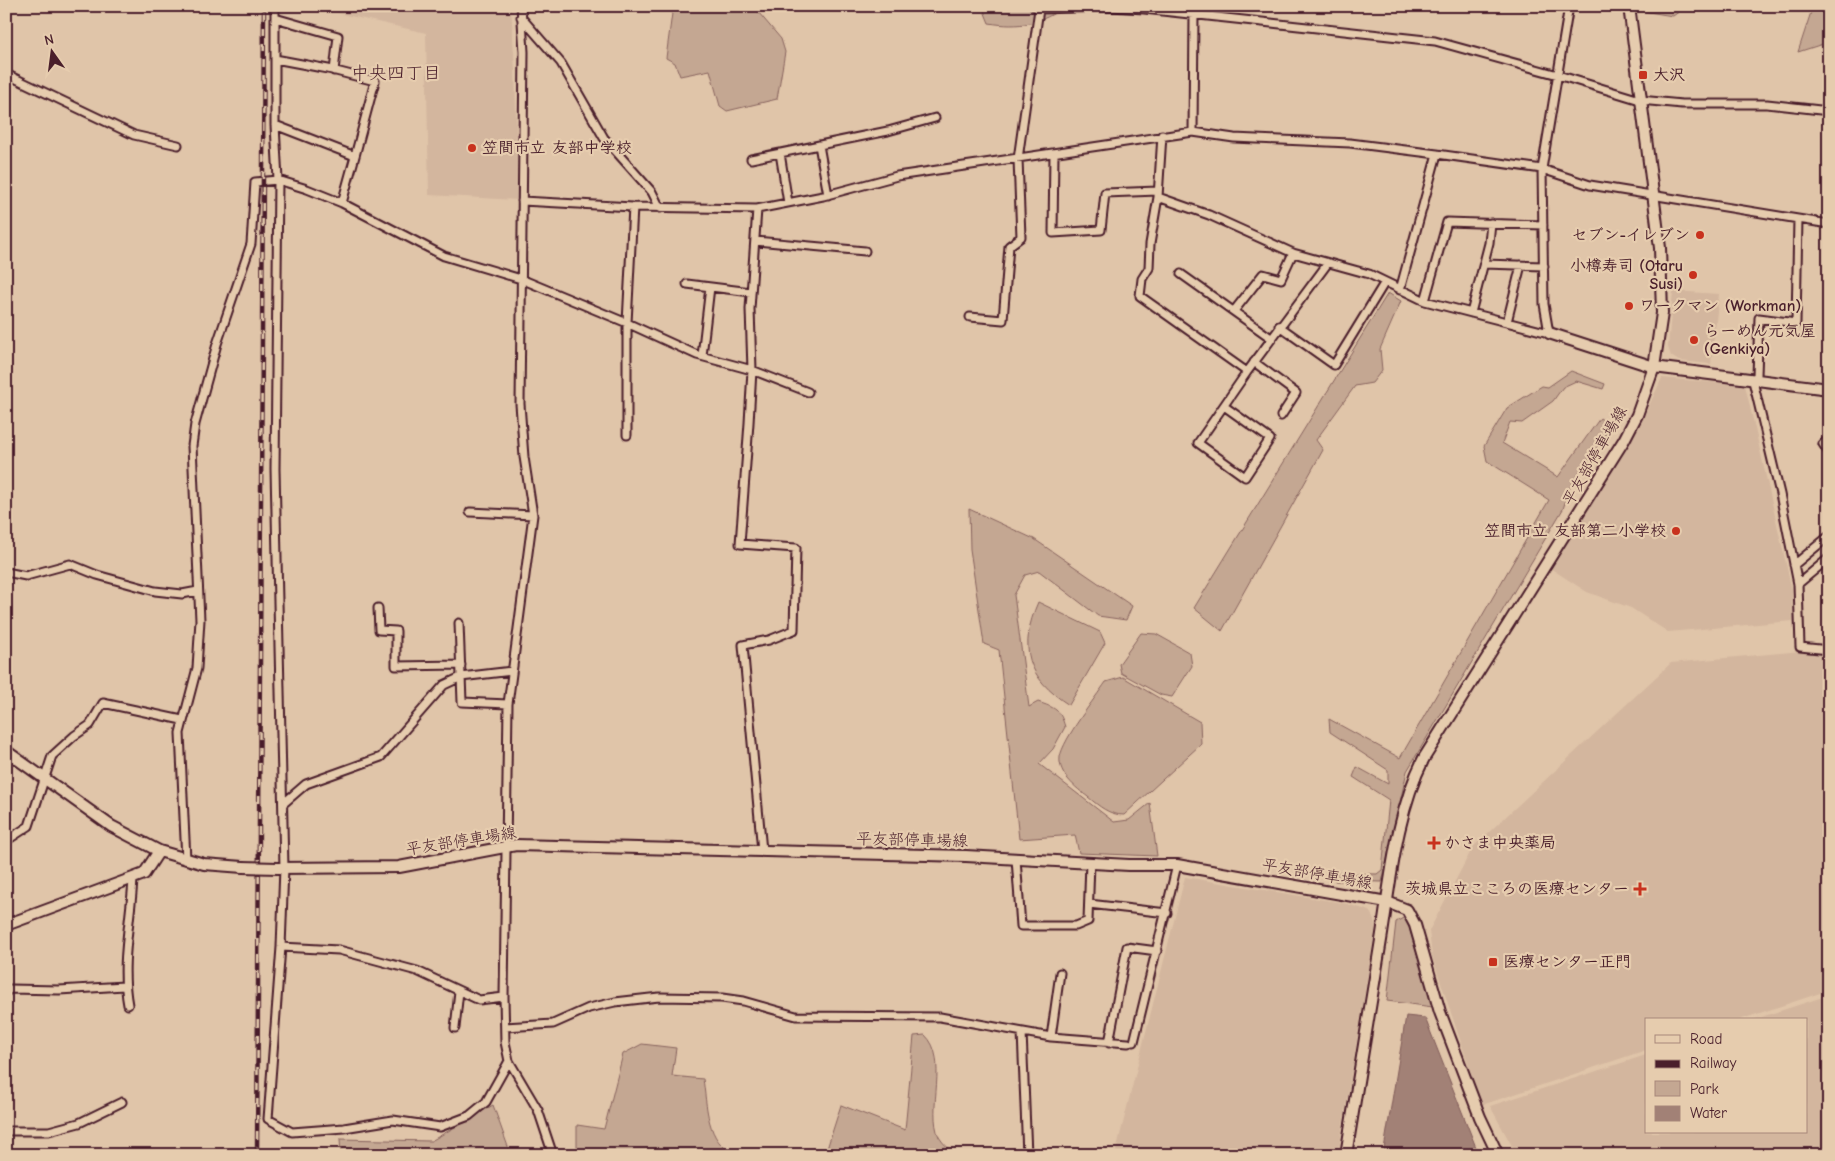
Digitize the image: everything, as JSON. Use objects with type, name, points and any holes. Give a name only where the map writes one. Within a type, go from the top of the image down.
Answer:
[{"type":"main road","name":"平友部停車場線","points":[[186,860],[242,867],[399,867],[516,845],[1016,859],[1177,865],[1387,902],[1403,816],[1420,766],[1610,465],[1637,415],[1654,367],[1662,313],[1662,266],[1629,6]]},
{"type":"main road","points":[[1549,333],[1654,367],[1753,381],[1829,389]]},
{"type":"main road","points":[[6,751],[111,826],[159,851],[186,860]]},
{"type":"main road","points":[[6,925],[144,874],[150,868],[159,851]]},
{"type":"main road","points":[[1346,1155],[1387,902],[1407,910],[1415,925],[1440,1012],[1480,1117],[1498,1155]]},
{"type":"street","points":[[275,6],[275,125],[278,180],[275,469],[284,803],[281,868],[281,946],[268,1119],[292,1132],[344,1128],[393,1120],[440,1127],[469,1116],[486,1102],[509,1061]]},
{"type":"street","points":[[520,6],[524,52],[520,404],[524,457],[534,515],[508,704],[504,998],[509,1061],[538,1110],[553,1155]]},
{"type":"street","points":[[1054,153],[1053,233],[1102,230],[1105,193],[1158,194],[1293,253],[1369,274],[1425,301],[1549,333],[1544,304],[1542,170],[1569,6]]},
{"type":"street","points":[[970,317],[1004,320],[1009,246],[1021,237],[1018,159],[1036,8],[1111,7],[1435,41],[1640,100],[1682,104],[1767,104],[1829,111]]},
{"type":"street","points":[[1193,132],[1194,15]]},
{"type":"street","points":[[521,17],[561,63],[604,138],[652,192],[660,208]]},
{"type":"street","points":[[275,18],[338,36],[334,71]]},
{"type":"street","points":[[275,59],[334,71],[375,82],[342,203]]},
{"type":"street","points":[[6,74],[134,135],[178,145]]},
{"type":"street","points":[[751,159],[935,118]]},
{"type":"street","points":[[275,125],[355,156]]},
{"type":"street","points":[[522,201],[660,208],[757,208],[828,195],[897,176],[1018,159],[1162,135],[1193,132],[1234,138],[1350,143],[1437,154],[1542,170],[1590,185],[1829,224]]},
{"type":"street","points":[[1162,135],[1158,194],[1150,244],[1149,268],[1142,279],[1140,296],[1247,372]]},
{"type":"street","points":[[819,145],[828,195]]},
{"type":"street","points":[[780,153],[788,203]]},
{"type":"street","points":[[1400,290],[1437,154]]},
{"type":"street","points":[[186,860],[180,733],[197,668],[200,628],[192,446],[195,424],[217,344],[251,244],[255,182],[278,180],[342,203],[444,256],[521,279],[702,356],[752,370],[808,392]]},
{"type":"street","points":[[627,435],[627,323],[634,207]]},
{"type":"street","points":[[757,208],[751,292],[752,370],[740,544],[796,548],[794,630],[769,640],[743,645],[762,851]]},
{"type":"street","points":[[1798,220],[1796,322],[1759,318],[1758,375],[1753,381],[1798,584],[1800,647],[1829,650]]},
{"type":"street","points":[[1425,301],[1447,222],[1543,225]]},
{"type":"street","points":[[1471,313],[1490,244],[1491,223]]},
{"type":"street","points":[[755,241],[866,251]]},
{"type":"street","points":[[1234,311],[1263,274],[1281,279],[1293,253]]},
{"type":"street","points":[[1224,406],[1270,439],[1244,477],[1198,443],[1279,326],[1328,263]]},
{"type":"street","points":[[1484,264],[1544,266]]},
{"type":"street","points":[[1507,322],[1521,266]]},
{"type":"street","points":[[1181,274],[1271,338]]},
{"type":"street","points":[[1279,326],[1334,365],[1385,282]]},
{"type":"street","points":[[688,284],[751,292]]},
{"type":"street","points":[[702,356],[710,287]]},
{"type":"street","points":[[1254,362],[1296,393],[1281,416]]},
{"type":"street","points":[[1829,438],[1823,444],[1829,453]]},
{"type":"street","points":[[470,512],[534,515]]},
{"type":"street","points":[[1794,565],[1829,536]]},
{"type":"street","points":[[1798,584],[1829,558]]},
{"type":"street","points":[[6,572],[26,576],[70,564],[97,575],[155,591],[182,594],[198,591]]},
{"type":"street","points":[[378,608],[379,630],[396,631],[396,666],[461,665]]},
{"type":"street","points":[[459,623],[462,702],[508,704]]},
{"type":"street","points":[[284,803],[306,784],[381,756],[444,684],[461,677],[512,671]]},
{"type":"street","points":[[6,841],[29,826],[52,756],[74,736],[90,725],[103,703],[182,720]]},
{"type":"street","points":[[1016,859],[1021,926],[1076,926],[1088,920],[1090,862]]},
{"type":"street","points":[[505,1027],[552,1024],[600,1004],[659,997],[722,998],[796,1016],[940,1017],[1051,1036],[1109,1042],[1131,1042],[1157,951],[1177,865]]},
{"type":"street","points":[[128,1005],[124,986],[125,949],[133,879]]},
{"type":"street","points":[[1089,904],[1166,913]]},
{"type":"street","points":[[281,946],[339,950],[417,972],[479,1000],[504,998]]},
{"type":"street","points":[[1109,1042],[1127,947],[1157,951]]},
{"type":"street","points":[[1051,1036],[1060,973]]},
{"type":"street","points":[[6,992],[10,989],[59,990],[124,986]]},
{"type":"street","points":[[455,1028],[459,991]]},
{"type":"street","points":[[1022,1032],[1027,1155]]},
{"type":"street","points":[[6,1131],[49,1131],[79,1123],[122,1102]]},
{"type":"shaded area","name":"笠間市立 友部中学校","points":[[306,6],[511,6],[515,71],[518,200],[429,195],[426,33]]},
{"type":"shaded area","points":[[1673,291],[1719,294],[1711,364],[1679,361],[1671,356],[1668,347]]},
{"type":"shaded area","name":"笠間市立 友部第二小学校","points":[[1662,378],[1745,385],[1792,590],[1793,621],[1668,632],[1631,608],[1587,592],[1550,568],[1639,427]]},
{"type":"shaded area","name":"茨城県立こころの医療センター","points":[[1813,650],[1829,652],[1829,990],[1745,1018],[1645,1018],[1645,1050],[1482,1105],[1432,956],[1429,931],[1473,847],[1671,663]]},
{"type":"shaded area","points":[[1185,877],[1344,903],[1370,911],[1376,926],[1338,1155],[1115,1155]]},
{"type":"shaded area","points":[[1829,995],[1829,1155],[1517,1155],[1490,1106],[1645,1055],[1645,1134],[1808,1134],[1808,1018],[1758,1018]]},
{"type":"green space","points":[[673,6],[753,6],[781,39],[785,52],[777,99],[727,111],[720,106],[710,70],[680,76],[675,63],[666,58]]},
{"type":"green space","points":[[982,6],[1066,6],[1038,21],[1010,25],[989,23]]},
{"type":"green space","points":[[1642,6],[1687,6],[1673,16],[1642,11]]},
{"type":"green space","points":[[1813,6],[1829,6],[1829,42],[1798,52]]},
{"type":"green space","points":[[1388,293],[1401,301],[1380,349],[1382,370],[1372,383],[1355,386],[1316,440],[1323,450],[1222,631],[1194,608]]},
{"type":"green space","points":[[1571,371],[1605,384],[1603,389],[1576,381],[1563,387],[1553,401],[1522,423],[1510,422],[1502,443],[1558,477],[1600,418],[1611,426],[1570,487],[1563,509],[1407,771],[1382,882],[1335,881],[1333,873],[1377,874],[1382,870],[1389,800],[1353,777],[1357,767],[1388,784],[1388,770],[1330,732],[1329,719],[1400,758],[1549,500],[1487,461],[1484,446],[1507,408],[1542,386],[1548,387]]},
{"type":"green space","points":[[969,509],[1034,539],[1132,606],[1126,620],[1098,616],[1039,571],[1025,575],[1014,595],[1029,707],[1038,702],[1053,708],[1061,716],[1065,727],[1053,749],[1039,764],[1114,822],[1129,820],[1150,803],[1157,856],[1079,853],[1075,835],[1019,839],[999,650],[984,644],[970,549]]},
{"type":"green space","points":[[1038,602],[1100,632],[1105,643],[1069,705],[1044,684],[1035,673],[1030,661],[1028,634]]},
{"type":"green space","points":[[1141,633],[1156,634],[1190,653],[1192,666],[1172,697],[1161,695],[1121,673],[1119,664]]},
{"type":"green space","points":[[1123,677],[1200,722],[1201,744],[1124,815],[1119,815],[1096,804],[1073,785],[1062,769],[1060,757],[1062,749],[1073,730],[1106,682]]},
{"type":"green space","points":[[1405,917],[1433,1007],[1387,1001],[1396,922]]},
{"type":"green space","points":[[925,1035],[932,1045],[936,1057],[936,1126],[939,1137],[955,1155],[825,1155],[841,1105],[905,1130],[914,1036]]},
{"type":"green space","points":[[642,1044],[676,1048],[672,1076],[703,1079],[707,1111],[713,1132],[725,1148],[744,1155],[577,1155],[577,1125],[604,1129],[623,1054]]},
{"type":"green space","points":[[493,1105],[511,1155],[341,1155],[340,1139],[431,1141]]},
{"type":"water","points":[[1406,1016],[1425,1018],[1479,1155],[1383,1155]]},
{"type":"railway","points":[[257,1155],[264,6]]},
{"type":"place","name":"大沢","points":[[1643,75]]},
{"type":"place","name":"笠間市立 友部中学校","points":[[472,148]]},
{"type":"place","name":"セブン-イレブン","points":[[1700,235]]},
{"type":"place","name":"小樽寿司 (Otaru Susi)","points":[[1693,275]]},
{"type":"place","name":"ワークマン (Workman)","points":[[1629,306]]},
{"type":"place","name":"らーめん元気屋 (Genkiya)","points":[[1694,340]]},
{"type":"place","name":"笠間市立 友部第二小学校","points":[[1676,531]]},
{"type":"place","name":"かさま中央薬局","points":[[1434,843]]},
{"type":"place","name":"茨城県立こころの医療センター","points":[[1640,889]]},
{"type":"place","name":"医療センター正門","points":[[1493,962]]},
{"type":"district","name":"中央四丁目","points":[[396,73]]}]
